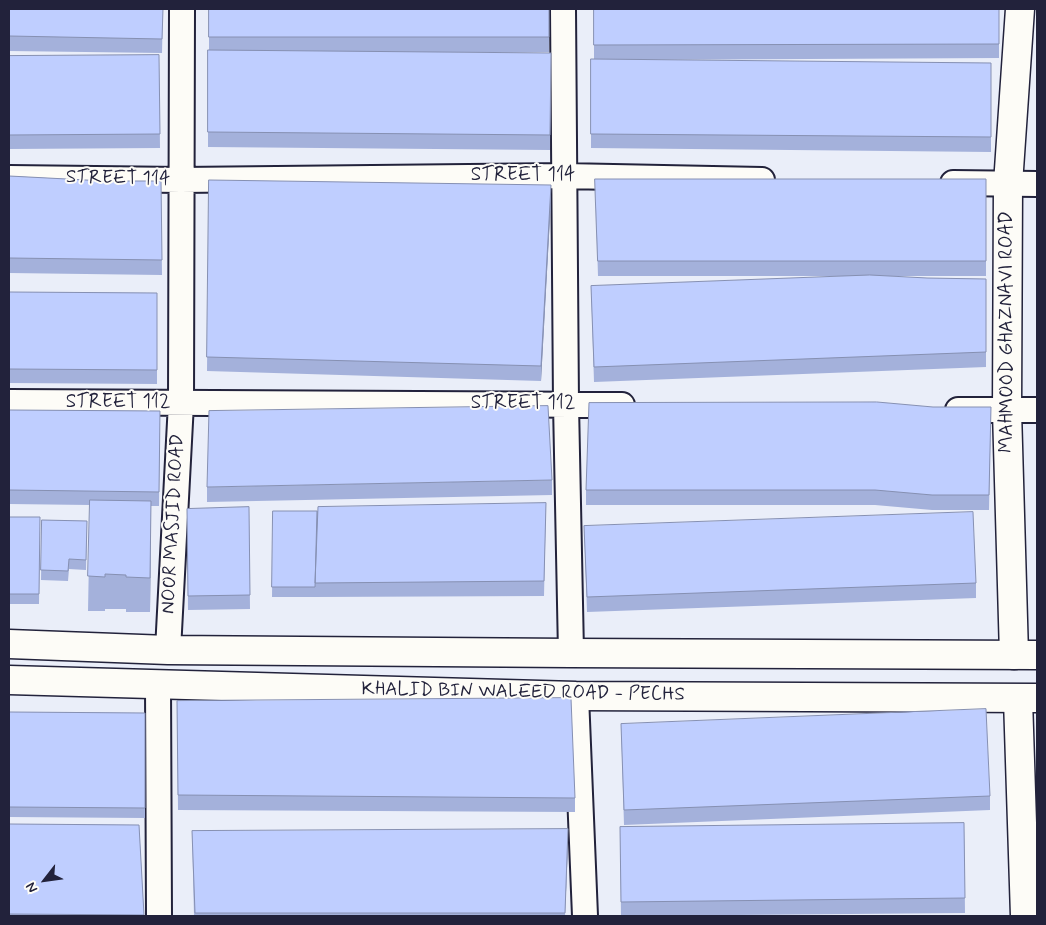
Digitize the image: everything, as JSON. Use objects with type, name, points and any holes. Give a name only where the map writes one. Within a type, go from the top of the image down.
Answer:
[{"type":"main road","name":"MAHMOOD GHAZNAVI ROAD","points":[[1020,9],[1008,184],[1007,411],[1025,655]]},
{"type":"main road","name":"KHALID BIN WALEED ROAD - PECHS","points":[[9,644],[168,650],[571,654],[1025,655]]},
{"type":"main road","name":"KHALID BIN WALEED ROAD - PECHS","points":[[9,680],[576,696],[1028,698]]},
{"type":"main road","points":[[1025,916],[1028,698]]},
{"type":"street","name":"NOOR MASJID ROAD","points":[[168,650],[181,403],[182,9]]},
{"type":"street","points":[[562,9],[566,404],[571,654]]},
{"type":"street","name":"STREET 114","points":[[9,178],[181,180],[564,176],[781,180]]},
{"type":"street","points":[[929,183],[1037,184]]},
{"type":"street","name":"STREET 112","points":[[9,402],[644,405]]},
{"type":"street","points":[[938,410],[1037,410]]},
{"type":"street","points":[[158,685],[158,916]]},
{"type":"street","points":[[576,696],[584,916]]},
{"type":"building","points":[[9,9],[163,9],[162,39],[9,36]]},
{"type":"building","points":[[209,9],[549,9],[549,37],[209,37]]},
{"type":"building","points":[[594,9],[999,9],[999,44],[594,45]]},
{"type":"building","points":[[208,50],[551,53],[550,135],[208,132]]},
{"type":"building","points":[[159,55],[160,134],[9,135],[9,56]]},
{"type":"building","points":[[591,59],[991,63],[991,137],[591,134]]},
{"type":"building","points":[[9,176],[105,181],[161,181],[162,260],[9,258]]},
{"type":"building","points":[[595,179],[986,179],[986,261],[598,261]]},
{"type":"building","points":[[209,180],[551,185],[541,366],[207,357]]},
{"type":"building","points":[[870,275],[986,279],[986,352],[594,367],[591,286]]},
{"type":"building","points":[[9,292],[157,293],[157,370],[9,369]]},
{"type":"building","points":[[877,402],[933,407],[991,407],[989,495],[932,495],[875,490],[586,490],[589,403]]},
{"type":"building","points":[[548,406],[552,480],[207,487],[209,411]]},
{"type":"building","points":[[9,410],[160,411],[159,492],[9,490]]},
{"type":"building","points":[[90,500],[151,501],[150,578],[105,574],[105,577],[88,576]]},
{"type":"building","points":[[546,503],[544,581],[315,583],[318,507]]},
{"type":"building","points":[[249,507],[250,595],[188,596],[187,509]]},
{"type":"building","points":[[273,511],[317,511],[315,587],[272,587]]},
{"type":"building","points":[[973,512],[976,583],[587,597],[584,526]]},
{"type":"building","points":[[9,517],[40,517],[39,594],[9,594]]},
{"type":"building","points":[[42,520],[87,521],[86,560],[69,559],[68,571],[41,570]]},
{"type":"building","points":[[571,698],[575,798],[178,795],[177,701]]},
{"type":"building","points":[[986,709],[990,796],[624,810],[621,724]]},
{"type":"building","points":[[9,712],[145,713],[145,808],[9,807]]},
{"type":"building","points":[[964,823],[965,898],[621,902],[620,827]]},
{"type":"building","points":[[9,824],[139,825],[144,915],[9,914]]},
{"type":"building","points":[[568,829],[565,913],[195,913],[192,831]]}]
